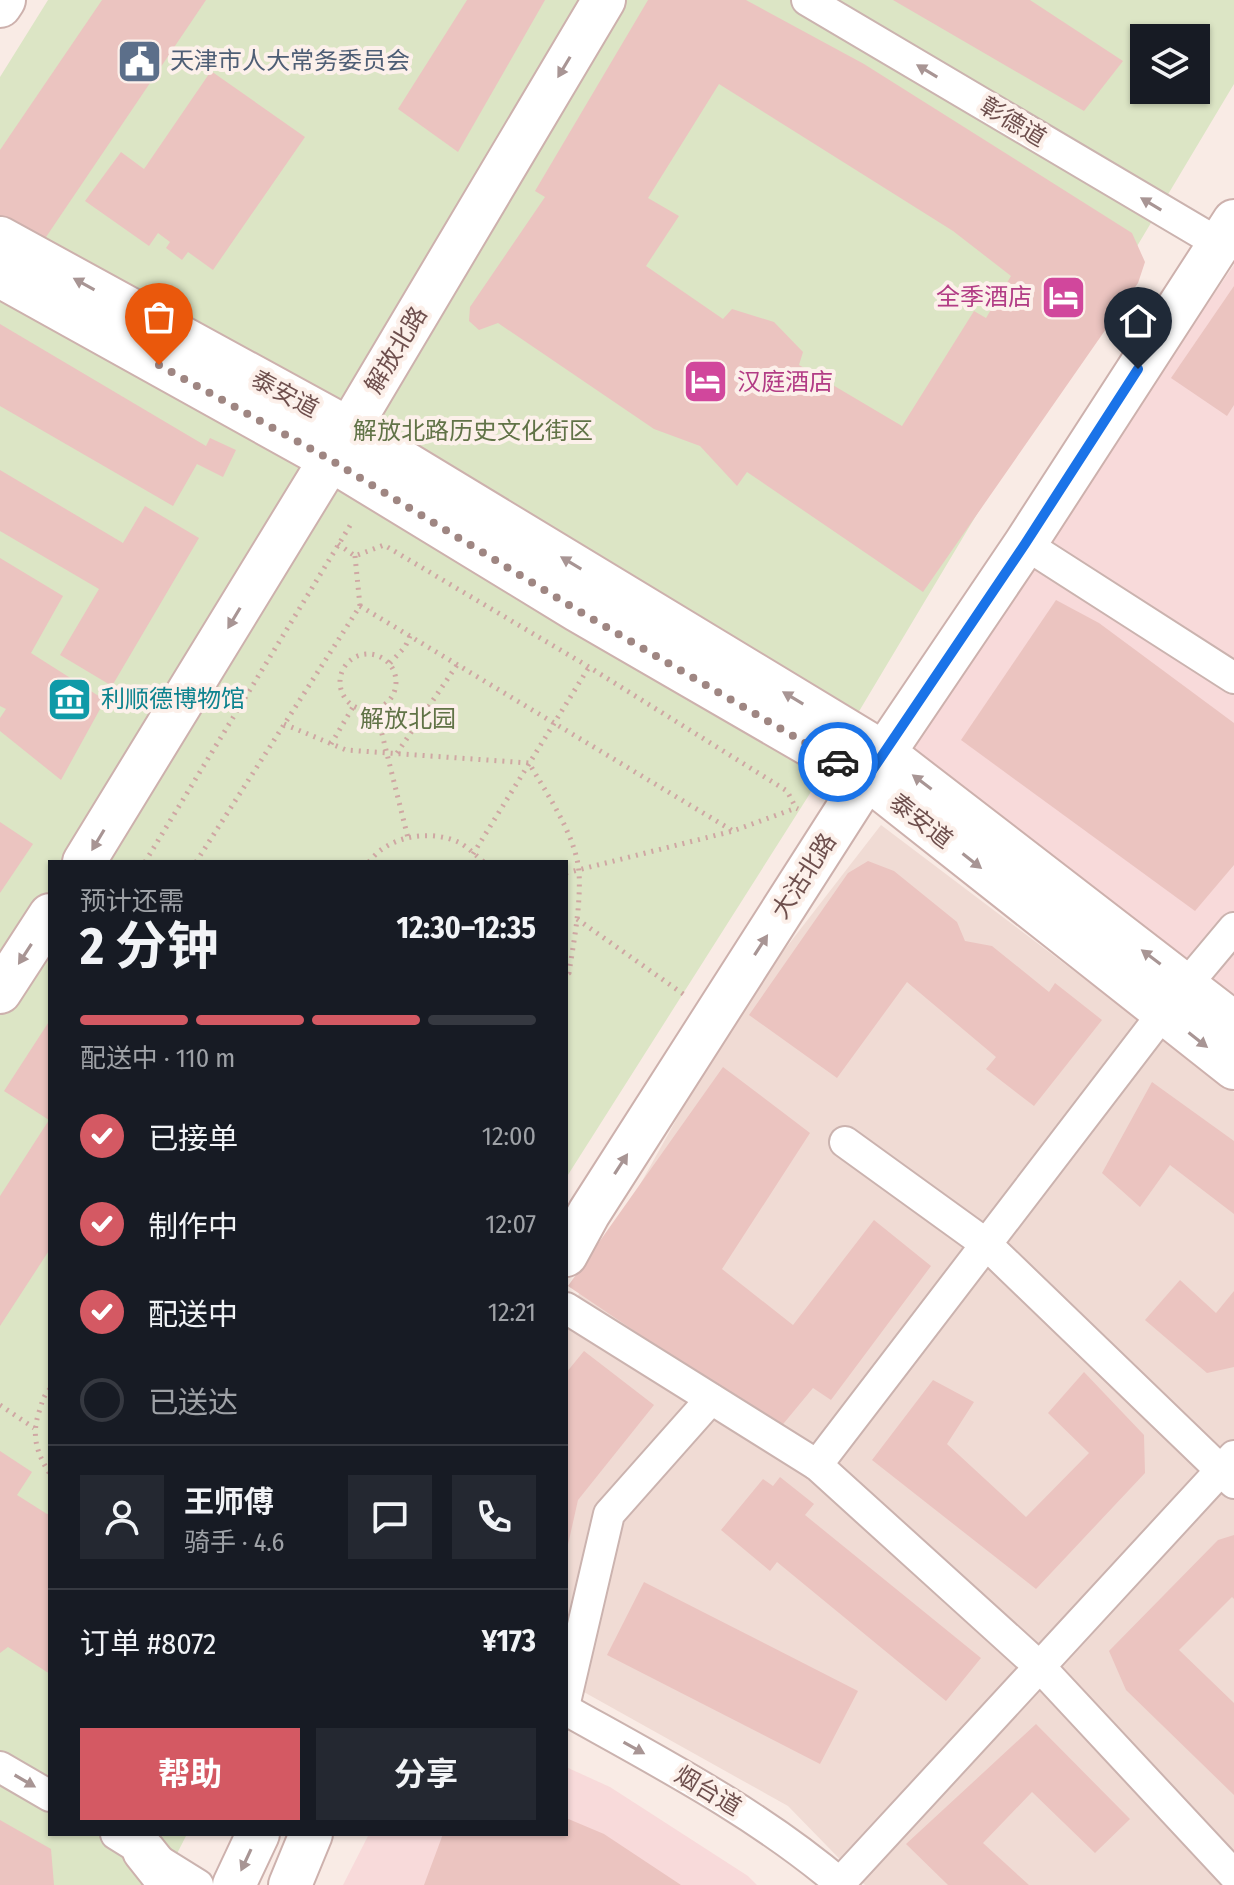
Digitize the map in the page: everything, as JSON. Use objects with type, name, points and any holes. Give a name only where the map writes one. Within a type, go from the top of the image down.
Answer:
[{"type":"street","points":[[0,6],[4,0]]},
{"type":"street","name":"解放北路","points":[[85,860],[340,444],[604,0]]},
{"type":"street","name":"彰德道","points":[[807,0],[1226,232]]},
{"type":"street","name":"大沽北路","points":[[568,1247],[578,1207],[1025,544],[1226,232]]},
{"type":"street","name":"泰安道","points":[[0,238],[875,766],[1175,998],[1234,1068]]},
{"type":"street","name":"泰安道","points":[[0,276],[238,409],[340,444]]},
{"type":"street","points":[[238,409],[270,439],[286,468],[290,486],[289,503],[274,552]]},
{"type":"street","points":[[1025,544],[1234,678]]},
{"type":"street","points":[[0,992],[48,918]]},
{"type":"street","points":[[817,1465],[1175,998],[1234,928]]},
{"type":"street","name":"泰安道","points":[[1175,998],[1234,1023]]},
{"type":"street","points":[[841,1884],[1230,1470],[986,1244],[845,1142]]},
{"type":"street","points":[[568,1309],[817,1465],[1041,1668],[1234,1875]]},
{"type":"street","points":[[568,1689],[609,1514],[711,1399]]},
{"type":"street","name":"烟台道","points":[[568,1711],[705,1788],[779,1837],[841,1884]]},
{"type":"street","points":[[0,1767],[48,1795]]},
{"type":"street","points":[[234,1885],[257,1836]]},
{"type":"street","points":[[290,1885],[310,1836]]},
{"type":"street","points":[[130,1842],[171,1885]]},
{"type":"street","points":[[130,1842],[198,1885]]},
{"type":"path","points":[[146,860],[351,524]]},
{"type":"path","points":[[197,860],[360,606],[355,556],[338,544]]},
{"type":"path","points":[[355,556],[384,545],[589,667],[787,791],[796,808],[833,832]]},
{"type":"path","points":[[360,606],[733,831]]},
{"type":"path","points":[[390,663],[405,647],[410,636]]},
{"type":"path","points":[[363,653],[377,655],[390,663],[396,675],[396,690],[388,702],[376,710],[364,711],[353,707],[343,697],[339,683],[342,670],[351,659],[363,653]]},
{"type":"path","points":[[396,754],[457,665]]},
{"type":"path","points":[[473,854],[589,667]]},
{"type":"path","points":[[331,744],[353,707]]},
{"type":"path","points":[[376,710],[408,838]]},
{"type":"path","points":[[284,724],[346,750],[529,763]]},
{"type":"path","points":[[529,763],[565,828],[579,870],[577,919],[568,974]]},
{"type":"path","points":[[568,873],[733,831],[796,808]]},
{"type":"path","points":[[372,860],[398,840],[429,835],[460,843],[481,860]]},
{"type":"path","points":[[577,919],[690,999]]},
{"type":"path","points":[[48,1391],[44,1394],[34,1428],[38,1455],[48,1471]]},
{"type":"path","points":[[0,1405],[34,1428]]},
{"type":"shaded area","points":[[1234,265],[1234,1051],[883,773]]},
{"type":"shaded area","points":[[881,825],[1234,1092],[1234,1885],[865,1885],[788,1806],[568,1683],[568,1313],[737,1011]]},
{"type":"shaded area","points":[[568,1768],[610,1787],[748,1876],[757,1885],[343,1885],[368,1836],[568,1836]]},
{"type":"green space","name":"解放北路历史文化街区","points":[[48,0],[1234,0],[1234,84],[809,795],[568,1175],[568,860],[48,860],[48,1836],[186,1836],[161,1885],[0,1885],[0,77]]},
{"type":"building","points":[[102,0],[206,0],[42,243],[0,215],[0,150]]},
{"type":"building","points":[[467,0],[545,0],[458,152],[398,109]]},
{"type":"building","points":[[648,0],[746,0],[864,64],[1132,233],[1145,262],[1138,283],[923,592],[747,472],[737,486],[700,446],[654,429],[498,323],[479,330],[469,321],[470,307],[545,197],[535,191]],"holes":[[[719,84],[953,231],[1011,276],[986,318],[974,311],[902,426],[799,365],[803,352],[774,322],[732,309],[723,319],[646,266],[679,216],[648,198]]]},
{"type":"building","points":[[893,0],[1030,0],[1123,61],[1084,111]]},
{"type":"building","points":[[211,71],[305,137],[213,270],[188,252],[182,260],[166,248],[170,242],[158,233],[149,246],[85,201],[121,152],[144,169]]},
{"type":"building","points":[[1234,286],[1234,405],[1227,416],[1171,378]]},
{"type":"building","points":[[0,324],[206,446],[210,438],[236,450],[223,477],[197,464],[173,506],[0,406]]},
{"type":"building","points":[[0,470],[123,543],[145,506],[199,538],[112,686],[60,655],[99,589],[0,531]]},
{"type":"building","points":[[0,558],[63,596],[31,653],[105,700],[61,780],[0,731],[0,718],[6,709],[0,706]]},
{"type":"building","points":[[1056,600],[1099,623],[1234,723],[1234,865],[1195,911],[961,740]]},
{"type":"building","points":[[0,822],[33,844],[0,893]]},
{"type":"building","points":[[868,861],[894,871],[957,922],[965,941],[992,946],[1049,992],[1055,983],[1102,1020],[1034,1106],[986,1069],[996,1057],[907,982],[837,1078],[749,1015],[848,873]]},
{"type":"building","points":[[48,1023],[48,1119],[4,1091]]},
{"type":"building","points":[[723,1067],[810,1133],[722,1269],[793,1325],[874,1220],[931,1266],[831,1400],[813,1388],[779,1429],[568,1286]]},
{"type":"building","points":[[1152,1082],[1234,1141],[1234,1214],[1170,1165],[1140,1207],[1102,1173]]},
{"type":"building","points":[[48,1122],[48,1252],[0,1326],[0,1196]]},
{"type":"building","points":[[1180,1280],[1216,1313],[1234,1291],[1234,1367],[1207,1373],[1145,1320]]},
{"type":"building","points":[[584,1351],[654,1405],[578,1500],[568,1545],[568,1371]]},
{"type":"building","points":[[1084,1372],[1144,1435],[1145,1473],[1036,1589],[872,1460],[933,1380],[974,1402],[947,1444],[1026,1517],[1089,1453],[1048,1413]]},
{"type":"building","points":[[0,1451],[32,1472],[17,1495],[48,1514],[48,1673],[8,1647],[0,1653]]},
{"type":"building","points":[[780,1477],[814,1504],[805,1515],[981,1658],[946,1701],[777,1562],[770,1571],[721,1530],[763,1479],[773,1486]]},
{"type":"building","points":[[1234,1535],[1234,1599],[1232,1597],[1179,1650],[1234,1703],[1234,1795],[1126,1690],[1109,1651],[1218,1540]]},
{"type":"building","points":[[644,1582],[858,1691],[820,1764],[607,1655]]},
{"type":"building","points":[[1036,1724],[1130,1819],[1095,1853],[1032,1792],[983,1843],[1029,1885],[948,1885],[906,1844]]},
{"type":"building","points":[[568,1819],[604,1834],[681,1885],[424,1885],[442,1836],[568,1836]]},
{"type":"building","points":[[0,1820],[51,1849],[54,1885],[0,1885]]},
{"type":"way so far","points":[[159,365],[331,460],[577,610],[838,762]]},
{"type":"place","name":"天津市人大常务委员会","points":[[139,61]]},
{"type":"place","name":"全季酒店","points":[[1063,297]]},
{"type":"place","name":"汉庭酒店","points":[[706,382]]},
{"type":"place","name":"利顺德博物馆","points":[[70,699]]},
{"type":"route","points":[[838,762],[867,778],[1025,544],[1138,369]]},
{"type":"park label","name":"解放北园","points":[[408,719]]}]
